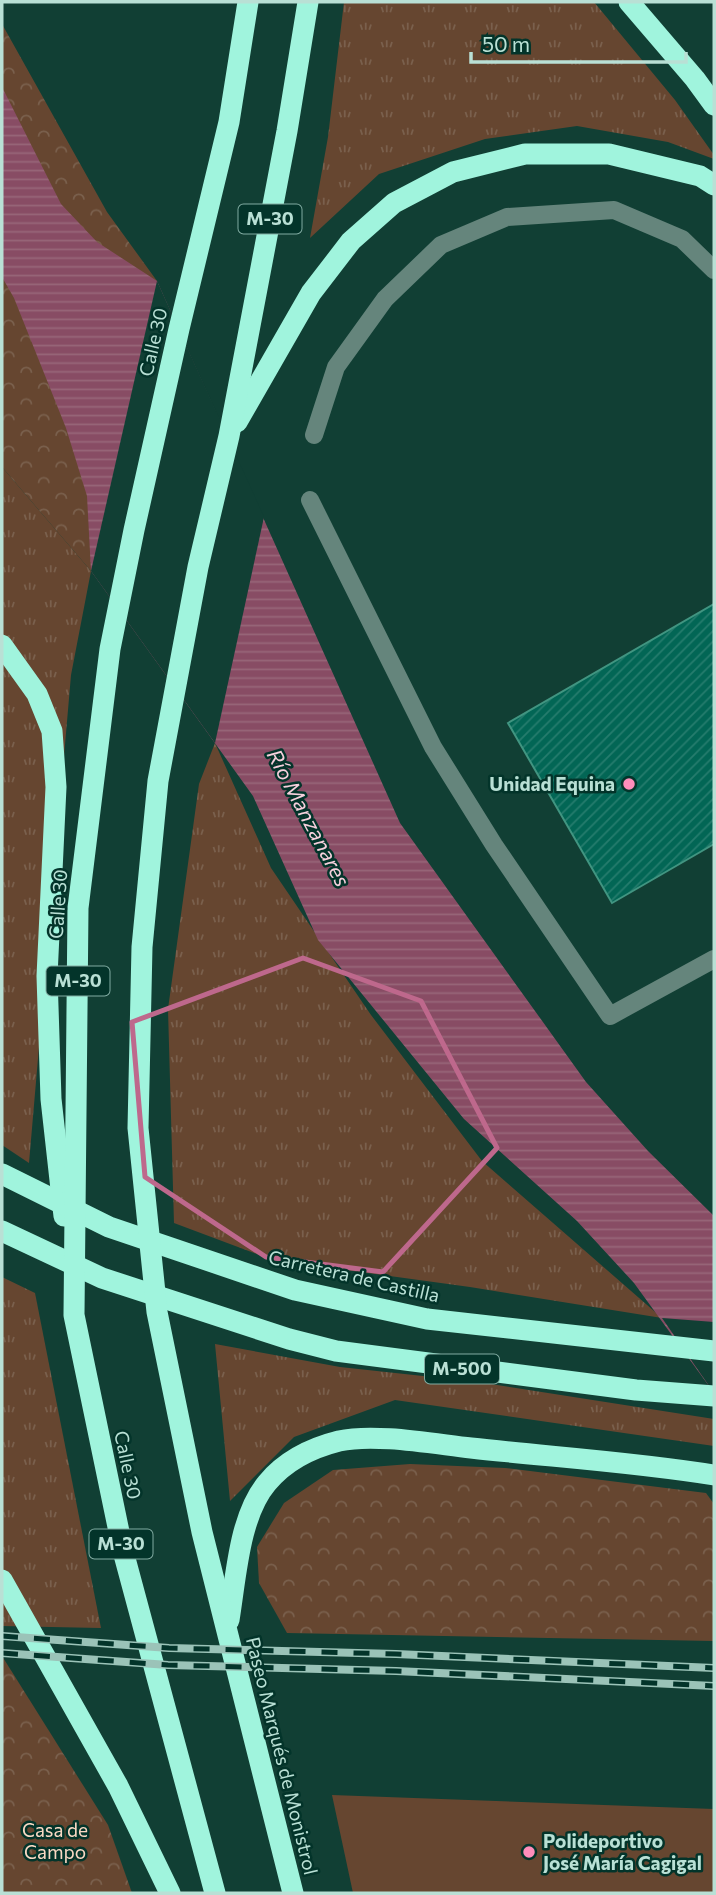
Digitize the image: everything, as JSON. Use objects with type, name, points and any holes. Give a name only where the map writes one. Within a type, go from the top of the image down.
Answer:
[{"type":"highway","name":"Calle 30","points":[[215,1893],[122,1551],[74,1315],[78,908],[110,649],[136,516],[229,122],[248,2]]},
{"type":"highway","name":"M-30","points":[[228,1629],[202,1532],[156,1312],[138,1128],[142,947],[158,781],[198,567],[229,436],[287,131],[308,2]]},
{"type":"highway","points":[[629,2],[714,105]]},
{"type":"highway","points":[[229,436],[311,293],[351,242],[394,203],[453,172],[524,155],[609,155],[700,176],[714,185]]},
{"type":"highway","points":[[2,645],[37,694],[52,731],[56,787],[47,976],[51,1099],[74,1315]]},
{"type":"highway","name":"Carretera de Castilla","points":[[2,1174],[109,1227],[295,1290],[427,1320],[714,1351]]},
{"type":"highway","name":"M-500","points":[[2,1231],[102,1278],[336,1352],[636,1390],[714,1396]]},
{"type":"highway","points":[[228,1629],[242,1541],[251,1510],[265,1484],[287,1463],[309,1451],[341,1441],[400,1441],[714,1475]]},
{"type":"highway","points":[[2,1580],[118,1786],[170,1893]]},
{"type":"highway","name":"Paseo Marqués de Monistrol","points":[[228,1629],[293,1893]]},
{"type":"lane","points":[[314,435],[336,367],[385,299],[441,245],[507,217],[614,210],[682,239],[714,270]]},
{"type":"lane","points":[[310,500],[433,747],[494,845],[610,1016],[714,959]]},
{"type":"highlighted area","points":[[303,958],[421,1001],[497,1148],[383,1272],[266,1257],[145,1177],[132,1022]]},
{"type":"green space","points":[[344,2],[594,2],[675,100],[714,155],[714,159],[668,142],[577,126],[485,139],[379,174],[310,238],[328,137]]},
{"type":"green space","points":[[2,24],[107,212],[157,281],[91,571],[2,467]]},
{"type":"green space","points":[[2,467],[91,571],[71,675],[29,1163],[2,1145]]},
{"type":"green space","points":[[215,743],[271,868],[371,1015],[482,1161],[662,1318],[470,1287],[273,1260],[174,1223],[168,1009],[199,784]]},
{"type":"green space","points":[[2,1277],[35,1293],[101,1628],[2,1626]]},
{"type":"green space","points":[[215,1344],[340,1367],[478,1382],[714,1419],[714,1446],[395,1400],[294,1437],[230,1501]]},
{"type":"green space","points":[[410,1464],[505,1468],[706,1493],[714,1504],[714,1641],[287,1633],[259,1583],[257,1547],[284,1503],[333,1470]]},
{"type":"green space","name":"Casa de Campo","points":[[2,1656],[108,1825],[132,1893],[2,1893]]},
{"type":"green space","name":"Polideportivo José María Cagigal","points":[[332,1795],[714,1809],[714,1893],[353,1893]]},
{"type":"water","name":"Río Manzanares","points":[[2,87],[61,204],[97,242],[157,281],[400,823],[586,1082],[648,1151],[714,1216],[714,1393],[634,1283],[577,1221],[464,1119],[318,940],[253,796],[91,571],[87,496],[66,428],[14,298],[2,277]]},
{"type":"pier","points":[[157,281],[264,517],[215,743],[91,571]]},
{"type":"pier","points":[[662,1318],[714,1322],[714,1393]]},
{"type":"building","name":"Unidad Equina","points":[[714,604],[714,844],[612,903],[508,723]]},
{"type":"railway","points":[[2,1636],[169,1648],[396,1654],[714,1668]]},
{"type":"railway","points":[[2,1653],[168,1665],[396,1671],[714,1686]]},
{"type":"place","name":"Unidad Equina","points":[[629,784]]},
{"type":"place","name":"Polideportivo José María Cagigal","points":[[529,1852]]}]
